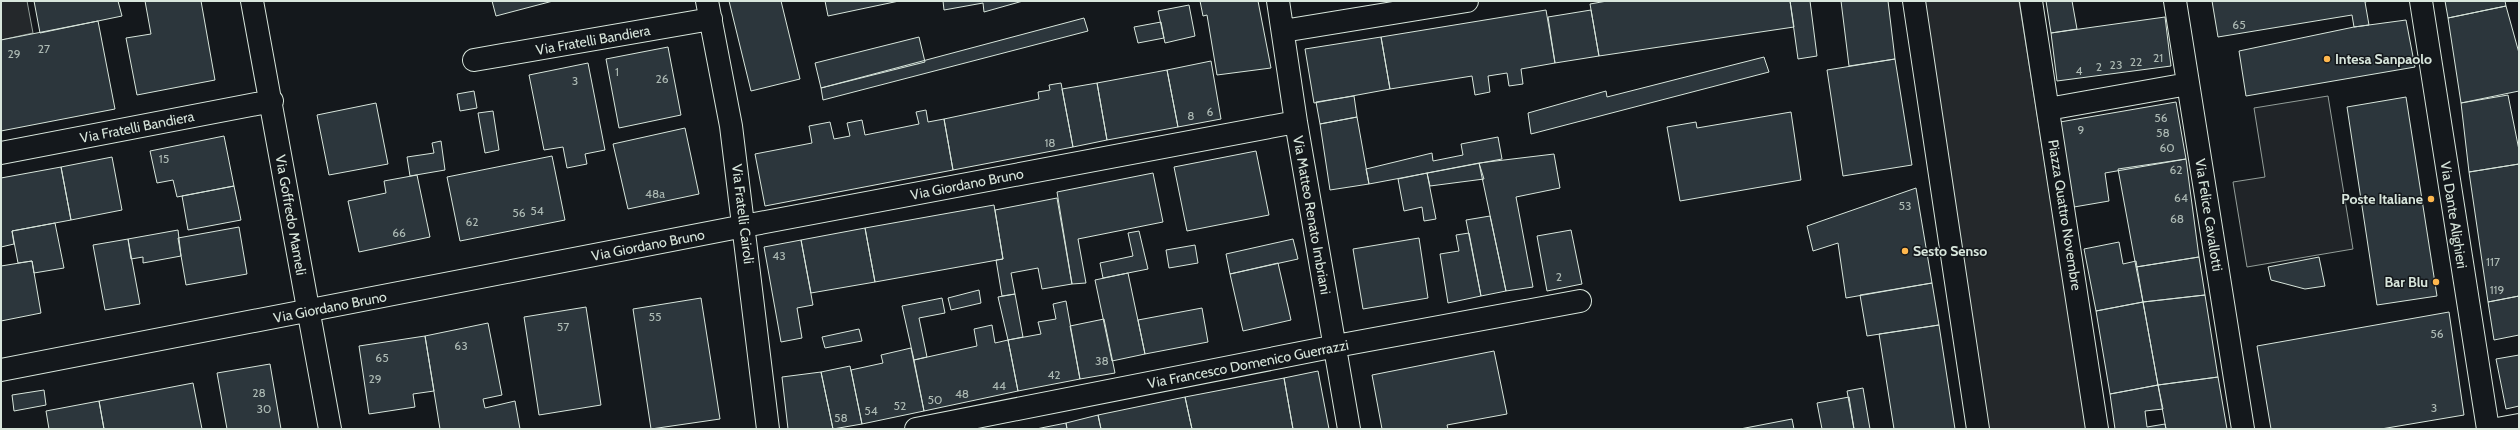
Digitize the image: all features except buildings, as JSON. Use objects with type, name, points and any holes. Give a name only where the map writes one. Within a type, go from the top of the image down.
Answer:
[{"type":"street","name":"Via Goffredo Mameli","points":[[252,1],[272,101],[330,429]]},
{"type":"street","name":"Via Matteo Renato Imbriani","points":[[1278,1],[1296,122],[1336,346],[1349,429]]},
{"type":"street","points":[[1283,31],[1467,1]]},
{"type":"street","points":[[1914,1],[1978,429]]},
{"type":"street","name":"Piazza Quattro Novembre","points":[[2031,1],[2097,429]]},
{"type":"street","name":"Via Felice Cavallotti","points":[[2175,1],[2243,429]]},
{"type":"street","name":"Via Dante Alighieri","points":[[2421,1],[2488,429]]},
{"type":"street","name":"Via Fratelli Bandiera","points":[[474,60],[709,10]]},
{"type":"street","name":"Via Fratelli Cairoli","points":[[709,10],[731,126],[768,429]]},
{"type":"street","points":[[2048,109],[2188,84]]},
{"type":"street","name":"Via Fratelli Bandiera","points":[[1,153],[272,101]]},
{"type":"street","name":"Via Giordano Bruno","points":[[1,370],[744,226],[1296,122]]},
{"type":"street","name":"Via Francesco Domenico Guerrazzi","points":[[916,429],[1336,346],[1580,301]]},
{"type":"street","points":[[2497,429],[2519,425]]},
{"type":"shaded area","points":[[1,1],[27,1],[33,33],[1,40]]},
{"type":"shaded area","points":[[1920,1],[2019,1],[2087,429],[1988,429]]},
{"type":"shaded area","points":[[2328,96],[2353,249],[2247,267],[2233,182],[2265,177],[2254,108]]},
{"type":"place","name":"Intesa Sanpaolo","points":[[2327,59]]},
{"type":"place","name":"Poste Italiane","points":[[2431,199]]},
{"type":"place","name":"Sesto Senso","points":[[1905,251]]},
{"type":"place","name":"Bar Blu","points":[[2436,282]]}]
